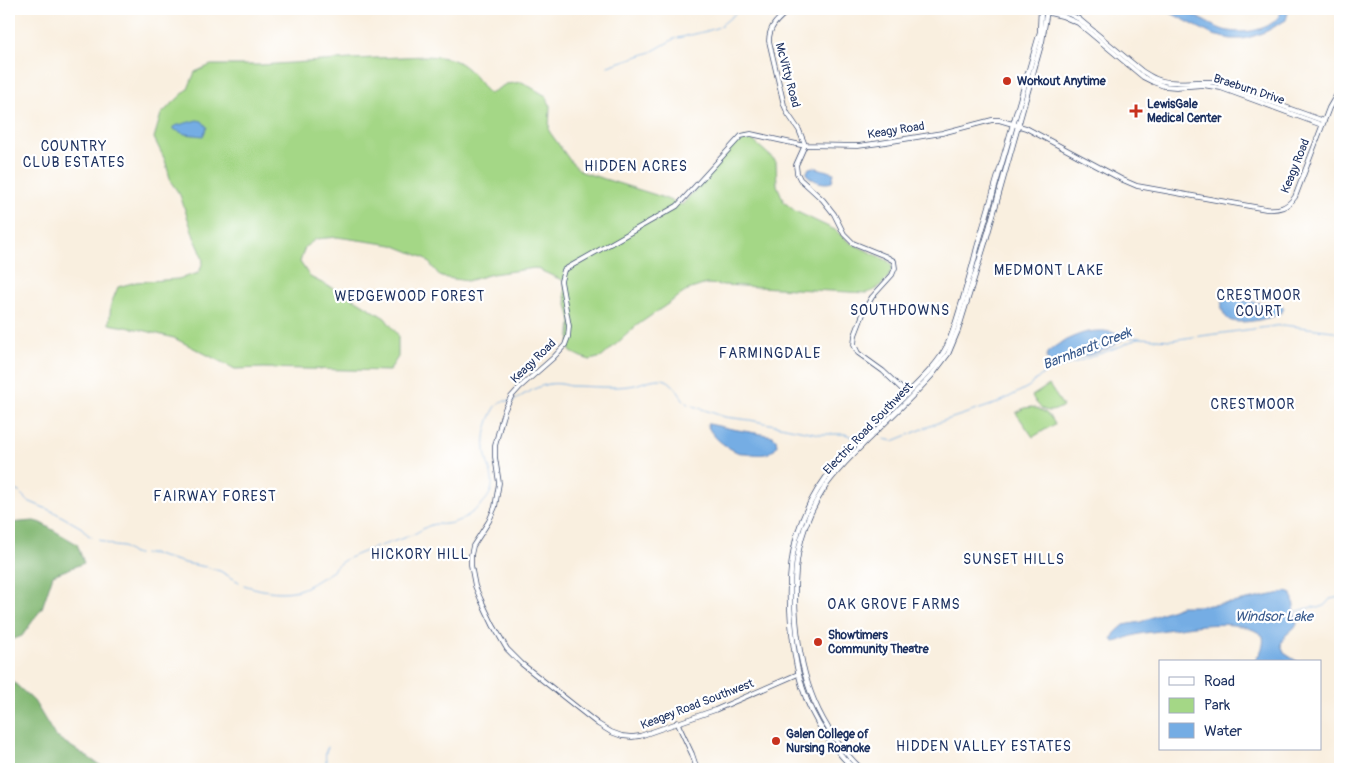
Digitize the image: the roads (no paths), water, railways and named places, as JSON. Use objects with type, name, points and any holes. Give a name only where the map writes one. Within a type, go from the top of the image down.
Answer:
[{"type":"main road","name":"Electric Road Southwest","points":[[854,769],[837,750],[820,726],[809,704],[798,674],[789,589],[793,552],[802,520],[822,483],[838,463],[933,367],[951,337],[1040,32],[1041,10]]},
{"type":"main road","name":"Electric Road Southwest","points":[[861,769],[827,728],[813,701],[803,671],[794,601],[794,575],[799,546],[814,507],[831,478],[932,375],[944,361],[951,348],[964,310],[1044,36],[1048,10]]},
{"type":"street","name":"McVitty Road","points":[[790,9],[773,24],[769,41],[784,105],[799,130],[805,145]]},
{"type":"street","name":"Braeburn Drive","points":[[1041,10],[1048,10],[1079,21],[1143,77],[1153,82],[1170,86],[1203,85],[1221,88],[1323,123]]},
{"type":"street","name":"Keagy Road","points":[[511,399],[520,387],[565,345],[569,326],[561,281],[564,270],[677,206],[741,136],[752,134],[805,145],[866,145],[999,120],[1018,125],[1137,186],[1266,209],[1277,209],[1284,208],[1290,204],[1297,193],[1323,123],[1333,100],[1340,91]]},
{"type":"street","points":[[805,145],[796,165],[796,173],[800,179],[834,214],[844,234],[853,243],[886,256],[895,264],[892,275],[872,297],[865,309],[855,335],[854,345],[858,352],[883,371],[907,394]]},
{"type":"street","name":"Keagey Road Southwest","points":[[511,399],[502,418],[495,446],[498,479],[495,506],[489,521],[474,543],[471,555],[475,586],[504,645],[516,659],[598,724],[622,736],[634,737],[643,736],[715,710],[798,674]]},
{"type":"street","points":[[678,722],[692,754],[696,769]]},
{"type":"water","points":[[1163,9],[1182,10],[1221,29],[1247,32],[1265,27],[1279,16],[1282,9],[1289,9],[1286,20],[1267,31],[1243,39],[1231,39],[1213,35]]},
{"type":"water","points":[[197,120],[202,121],[207,127],[203,136],[185,134],[173,129],[175,126]]},
{"type":"water","points":[[814,167],[834,173],[832,182],[819,182],[807,175],[809,168]]},
{"type":"water","points":[[1225,298],[1282,306],[1284,308],[1279,314],[1268,318],[1245,322],[1232,321],[1226,317],[1222,309],[1222,303]]},
{"type":"water","points":[[1104,331],[1124,334],[1125,337],[1112,346],[1070,360],[1053,363],[1047,359],[1050,351],[1065,340],[1088,332]]},
{"type":"water","points":[[707,424],[773,436],[776,439],[777,445],[771,452],[764,454],[737,452],[718,440]]},
{"type":"water","name":"Windsor Lake","points":[[1287,592],[1292,594],[1297,625],[1285,636],[1281,644],[1284,653],[1295,660],[1255,660],[1262,650],[1263,636],[1243,626],[1203,625],[1135,635],[1114,642],[1112,639],[1115,633],[1124,625],[1141,622],[1181,606],[1232,603]]},
{"type":"waterway","points":[[608,66],[651,52],[674,39],[719,27],[741,9]]},
{"type":"waterway","name":"Barnhardt Creek","points":[[1125,337],[1171,340],[1283,325],[1333,331],[1340,335]]},
{"type":"waterway","name":"Barnhardt Creek","points":[[884,439],[893,441],[940,422],[998,403],[1028,387],[1043,374],[1138,338]]},
{"type":"waterway","name":"Barnhardt Creek","points":[[349,558],[414,534],[431,525],[461,520],[482,504],[488,497],[492,484],[485,450],[486,432],[492,413],[498,404],[502,402],[513,401],[534,389],[551,384],[619,387],[658,379],[669,382],[688,404]]},
{"type":"waterway","name":"Barnhardt Creek","points":[[693,406],[725,417],[820,434],[845,434],[856,438]]},
{"type":"waterway","points":[[11,488],[19,492],[28,501],[54,512],[82,528],[92,537]]},
{"type":"waterway","points":[[99,540],[114,546],[123,547],[133,554],[138,554]]},
{"type":"waterway","points":[[144,554],[152,554],[206,567]]},
{"type":"waterway","name":"Barnhardt Creek","points":[[244,585],[275,592],[299,590],[333,571],[335,567],[346,559]]},
{"type":"waterway","points":[[209,568],[220,571],[239,582]]},
{"type":"waterway","points":[[1295,612],[1312,607],[1319,608],[1330,599],[1340,597]]},
{"type":"waterway","name":"Barnhardt Creek","points":[[327,769],[325,755],[328,747]]},
{"type":"place","name":"Workout Anytime","points":[[1007,81]]},
{"type":"place","name":"LewisGale Medical Center","points":[[1136,111]]},
{"type":"place","name":"Showtimers Community Theatre","points":[[818,642]]},
{"type":"place","name":"Galen College of Nursing Roanoke","points":[[776,741]]},
{"type":"district","name":"COUNTRY CLUB ESTATES","points":[[74,154]]},
{"type":"district","name":"HIDDEN ACRES","points":[[636,166]]},
{"type":"district","name":"MEDMONT LAKE","points":[[1049,270]]},
{"type":"district","name":"WEDGEWOOD FOREST","points":[[410,296]]},
{"type":"district","name":"CRESTMOOR COURT","points":[[1259,304]]},
{"type":"district","name":"SOUTHDOWNS","points":[[900,310]]},
{"type":"district","name":"FARMINGDALE","points":[[770,353]]},
{"type":"district","name":"CRESTMOOR","points":[[1253,404]]},
{"type":"district","name":"FAIRWAY FOREST","points":[[215,496]]},
{"type":"district","name":"HICKORY HILL","points":[[420,554]]},
{"type":"district","name":"SUNSET HILLS","points":[[1014,559]]},
{"type":"district","name":"OAK GROVE FARMS","points":[[894,604]]},
{"type":"district","name":"HIDDEN VALLEY ESTATES","points":[[984,746]]}]
